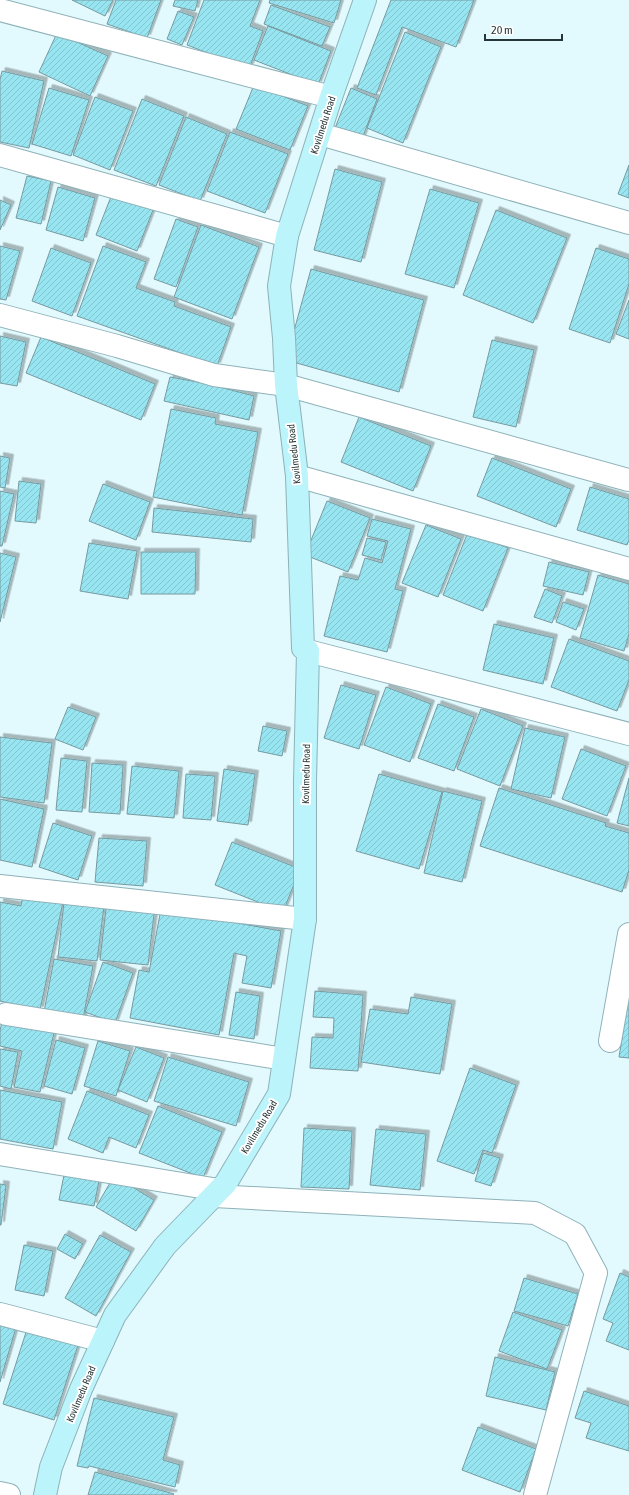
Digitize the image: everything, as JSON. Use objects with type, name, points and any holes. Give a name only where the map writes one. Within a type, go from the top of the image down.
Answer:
[{"type":"street","name":"Kovilmedu Road","points":[[45,1495],[51,1468],[81,1389],[115,1315],[165,1246],[226,1183],[279,1094],[305,919],[305,788],[308,651],[303,648],[297,476],[286,385],[284,338],[279,286],[287,236],[331,97],[364,0]]},
{"type":"street","points":[[0,10],[331,97]]},
{"type":"street","points":[[320,134],[629,223]]},
{"type":"street","points":[[0,155],[287,236]]},
{"type":"street","points":[[0,315],[117,346],[214,375],[286,385],[628,480]]},
{"type":"street","points":[[297,476],[629,569]]},
{"type":"street","points":[[308,651],[629,734]]},
{"type":"street","points":[[0,886],[305,919]]},
{"type":"street","points":[[610,1041],[629,939]]},
{"type":"street","points":[[6,1014],[284,1059]]},
{"type":"street","points":[[0,1154],[217,1193],[534,1213],[575,1234],[596,1273],[535,1495]]},
{"type":"street","points":[[0,1314],[104,1341]]},
{"type":"street","points":[[0,1493],[9,1495]]},
{"type":"building","points":[[72,0],[113,0],[105,16]]},
{"type":"building","points":[[116,0],[161,0],[147,38],[107,24]]},
{"type":"building","points":[[175,0],[198,0],[195,11],[173,6]]},
{"type":"building","points":[[204,0],[260,0],[250,26],[263,31],[249,69],[187,45]]},
{"type":"building","points":[[270,0],[341,0],[334,23],[269,3]]},
{"type":"building","points":[[391,0],[474,0],[456,47],[402,27],[376,95],[357,88]]},
{"type":"building","points":[[271,5],[330,27],[322,46],[264,24]]},
{"type":"building","points":[[178,11],[194,17],[182,45],[167,39]]},
{"type":"building","points":[[268,26],[331,51],[318,85],[254,60]]},
{"type":"building","points":[[405,32],[441,47],[403,143],[367,128]]},
{"type":"building","points":[[57,33],[108,56],[90,96],[39,72]]},
{"type":"building","points":[[2,71],[44,81],[29,148],[0,142],[0,80]]},
{"type":"building","points":[[254,85],[308,106],[290,150],[236,129]]},
{"type":"building","points":[[49,88],[89,100],[71,156],[32,144]]},
{"type":"building","points":[[351,88],[377,99],[362,139],[335,128]]},
{"type":"building","points":[[95,97],[133,111],[110,170],[73,155]]},
{"type":"building","points":[[142,99],[184,116],[156,186],[114,170]]},
{"type":"building","points":[[186,117],[227,134],[200,201],[159,185]]},
{"type":"building","points":[[230,132],[288,154],[265,213],[207,191]]},
{"type":"building","points":[[629,165],[629,198],[618,194]]},
{"type":"building","points":[[335,169],[382,182],[361,262],[314,250]]},
{"type":"building","points":[[27,176],[51,181],[41,224],[16,218]]},
{"type":"building","points":[[58,187],[95,198],[83,241],[46,230]]},
{"type":"building","points":[[430,189],[479,203],[454,288],[405,274]]},
{"type":"building","points":[[112,194],[153,210],[137,251],[96,235]]},
{"type":"building","points":[[0,200],[11,205],[0,230]]},
{"type":"building","points":[[496,210],[567,238],[533,323],[463,295]]},
{"type":"building","points":[[176,219],[198,227],[176,287],[154,279]]},
{"type":"building","points":[[201,225],[259,247],[232,319],[174,297]]},
{"type":"building","points":[[0,246],[20,251],[6,300],[0,299]]},
{"type":"building","points":[[103,246],[146,262],[136,288],[175,302],[174,306],[231,327],[217,366],[77,316]]},
{"type":"building","points":[[51,248],[91,263],[72,316],[32,301]]},
{"type":"building","points":[[596,248],[629,259],[629,284],[610,343],[569,329]]},
{"type":"building","points":[[311,269],[424,300],[399,392],[286,360]]},
{"type":"building","points":[[629,300],[629,339],[616,334]]},
{"type":"building","points":[[0,336],[26,342],[17,386],[0,383]]},
{"type":"building","points":[[41,337],[155,384],[141,420],[26,373]]},
{"type":"building","points":[[492,340],[534,350],[516,427],[473,417]]},
{"type":"building","points":[[170,377],[208,384],[254,396],[249,420],[164,401]]},
{"type":"building","points":[[171,409],[216,418],[215,424],[258,432],[242,515],[153,497]]},
{"type":"building","points":[[359,417],[431,446],[413,491],[341,462]]},
{"type":"building","points":[[0,456],[10,458],[5,488],[0,487]]},
{"type":"building","points":[[492,458],[571,489],[556,527],[477,496]]},
{"type":"building","points":[[19,481],[41,484],[36,523],[15,521]]},
{"type":"building","points":[[103,484],[150,502],[136,540],[89,521]]},
{"type":"building","points":[[590,487],[629,499],[629,540],[627,545],[577,530]]},
{"type":"building","points":[[0,491],[14,494],[2,546],[0,546]]},
{"type":"building","points":[[327,501],[370,518],[348,572],[305,555]]},
{"type":"building","points":[[154,508],[253,519],[251,542],[152,532]]},
{"type":"building","points":[[372,519],[411,529],[395,589],[403,591],[387,652],[324,636],[340,576],[358,580],[365,558],[382,563],[388,541],[367,536]]},
{"type":"building","points":[[426,525],[461,539],[438,597],[402,583]]},
{"type":"building","points":[[468,532],[508,548],[483,611],[443,595]]},
{"type":"building","points":[[367,538],[386,542],[381,560],[362,555]]},
{"type":"building","points":[[89,543],[137,551],[128,599],[80,591]]},
{"type":"building","points":[[141,552],[196,552],[195,594],[141,594]]},
{"type":"building","points":[[0,553],[16,557],[0,622]]},
{"type":"building","points":[[549,562],[589,572],[583,595],[543,586]]},
{"type":"building","points":[[598,575],[629,584],[629,634],[624,651],[580,638]]},
{"type":"building","points":[[545,589],[562,596],[552,623],[534,617]]},
{"type":"building","points":[[563,602],[584,609],[576,630],[556,622]]},
{"type":"building","points":[[494,624],[554,638],[543,684],[483,670]]},
{"type":"building","points":[[569,639],[629,661],[629,680],[617,711],[551,687]]},
{"type":"building","points":[[341,685],[376,695],[359,749],[324,738]]},
{"type":"building","points":[[386,687],[431,704],[410,762],[364,745]]},
{"type":"building","points":[[438,704],[474,717],[454,771],[418,758]]},
{"type":"building","points":[[68,707],[96,717],[83,750],[55,739]]},
{"type":"building","points":[[481,709],[523,726],[500,786],[457,769]]},
{"type":"building","points":[[263,726],[287,731],[282,756],[258,751]]},
{"type":"building","points":[[525,728],[565,737],[551,798],[511,789]]},
{"type":"building","points":[[0,737],[52,743],[44,803],[0,797]]},
{"type":"building","points":[[581,749],[626,766],[607,816],[562,799]]},
{"type":"building","points":[[61,758],[87,761],[82,812],[56,810]]},
{"type":"building","points":[[92,763],[123,765],[120,814],[89,812]]},
{"type":"building","points":[[132,766],[179,771],[174,818],[127,814]]},
{"type":"building","points":[[224,769],[255,774],[248,825],[217,821]]},
{"type":"building","points":[[186,774],[215,776],[211,820],[183,818]]},
{"type":"building","points":[[379,774],[442,792],[419,869],[356,851]]},
{"type":"building","points":[[629,778],[629,826],[617,823]]},
{"type":"building","points":[[499,788],[606,823],[605,826],[629,833],[629,870],[622,892],[480,846]]},
{"type":"building","points":[[443,791],[482,801],[462,882],[424,873]]},
{"type":"building","points":[[0,799],[44,809],[32,867],[0,860]]},
{"type":"building","points":[[53,823],[92,836],[78,880],[39,867]]},
{"type":"building","points":[[99,838],[147,841],[143,886],[95,882]]},
{"type":"building","points":[[232,842],[300,869],[283,912],[215,885]]},
{"type":"building","points":[[23,894],[63,902],[40,1010],[0,1001],[0,902],[21,906]]},
{"type":"building","points":[[107,900],[155,906],[148,965],[100,960]]},
{"type":"building","points":[[64,902],[104,906],[97,961],[58,957]]},
{"type":"building","points":[[161,909],[281,931],[271,988],[242,983],[247,956],[234,953],[219,1035],[130,1018],[139,970],[149,972]]},
{"type":"building","points":[[54,959],[93,966],[83,1019],[44,1012]]},
{"type":"building","points":[[103,962],[133,973],[115,1023],[85,1012]]},
{"type":"building","points":[[315,991],[363,995],[358,1071],[310,1068],[312,1037],[333,1038],[334,1018],[313,1017]]},
{"type":"building","points":[[236,992],[260,996],[254,1039],[229,1035]]},
{"type":"building","points":[[629,996],[629,1058],[619,1057]]},
{"type":"building","points":[[411,997],[452,1004],[440,1074],[361,1062],[370,1009],[408,1014]]},
{"type":"building","points":[[2,1021],[54,1033],[40,1092],[14,1087],[22,1051],[0,1046]]},
{"type":"building","points":[[56,1040],[85,1048],[72,1094],[44,1086]]},
{"type":"building","points":[[98,1041],[130,1051],[116,1096],[84,1086]]},
{"type":"building","points":[[136,1047],[164,1058],[147,1102],[118,1090]]},
{"type":"building","points":[[0,1049],[18,1052],[11,1089],[0,1086]]},
{"type":"building","points":[[168,1057],[249,1082],[236,1126],[154,1101]]},
{"type":"building","points":[[470,1068],[516,1085],[492,1153],[483,1150],[474,1174],[437,1161]]},
{"type":"building","points":[[0,1090],[62,1102],[53,1149],[0,1139]]},
{"type":"building","points":[[87,1091],[149,1115],[136,1148],[109,1137],[103,1153],[68,1139]]},
{"type":"building","points":[[158,1106],[222,1132],[203,1178],[139,1153]]},
{"type":"building","points":[[304,1128],[352,1131],[349,1189],[301,1187]]},
{"type":"building","points":[[376,1129],[426,1134],[420,1190],[370,1185]]},
{"type":"building","points":[[483,1153],[500,1158],[491,1186],[475,1181]]},
{"type":"building","points":[[65,1170],[100,1176],[94,1206],[59,1200]]},
{"type":"building","points":[[114,1176],[154,1200],[136,1231],[96,1207]]},
{"type":"building","points":[[0,1184],[6,1185],[1,1225],[0,1225]]},
{"type":"building","points":[[65,1234],[83,1244],[75,1259],[57,1249]]},
{"type":"building","points":[[100,1235],[131,1252],[96,1316],[65,1298]]},
{"type":"building","points":[[24,1245],[53,1251],[44,1296],[15,1290]]},
{"type":"building","points":[[620,1273],[629,1277],[629,1350],[606,1341],[613,1323],[603,1319]]},
{"type":"building","points":[[524,1278],[578,1294],[568,1326],[514,1311]]},
{"type":"building","points":[[513,1312],[562,1330],[547,1369],[499,1351]]},
{"type":"building","points":[[0,1319],[17,1324],[0,1382]]},
{"type":"building","points":[[28,1326],[79,1342],[54,1420],[3,1404]]},
{"type":"building","points":[[495,1357],[555,1372],[546,1410],[486,1396]]},
{"type":"building","points":[[584,1391],[629,1406],[629,1451],[586,1438],[591,1423],[575,1418]]},
{"type":"building","points":[[94,1398],[174,1417],[163,1460],[180,1465],[175,1487],[89,1466],[88,1468],[77,1466]]},
{"type":"building","points":[[478,1427],[536,1449],[520,1492],[462,1470]]},
{"type":"building","points":[[95,1472],[174,1494],[88,1495]]}]
